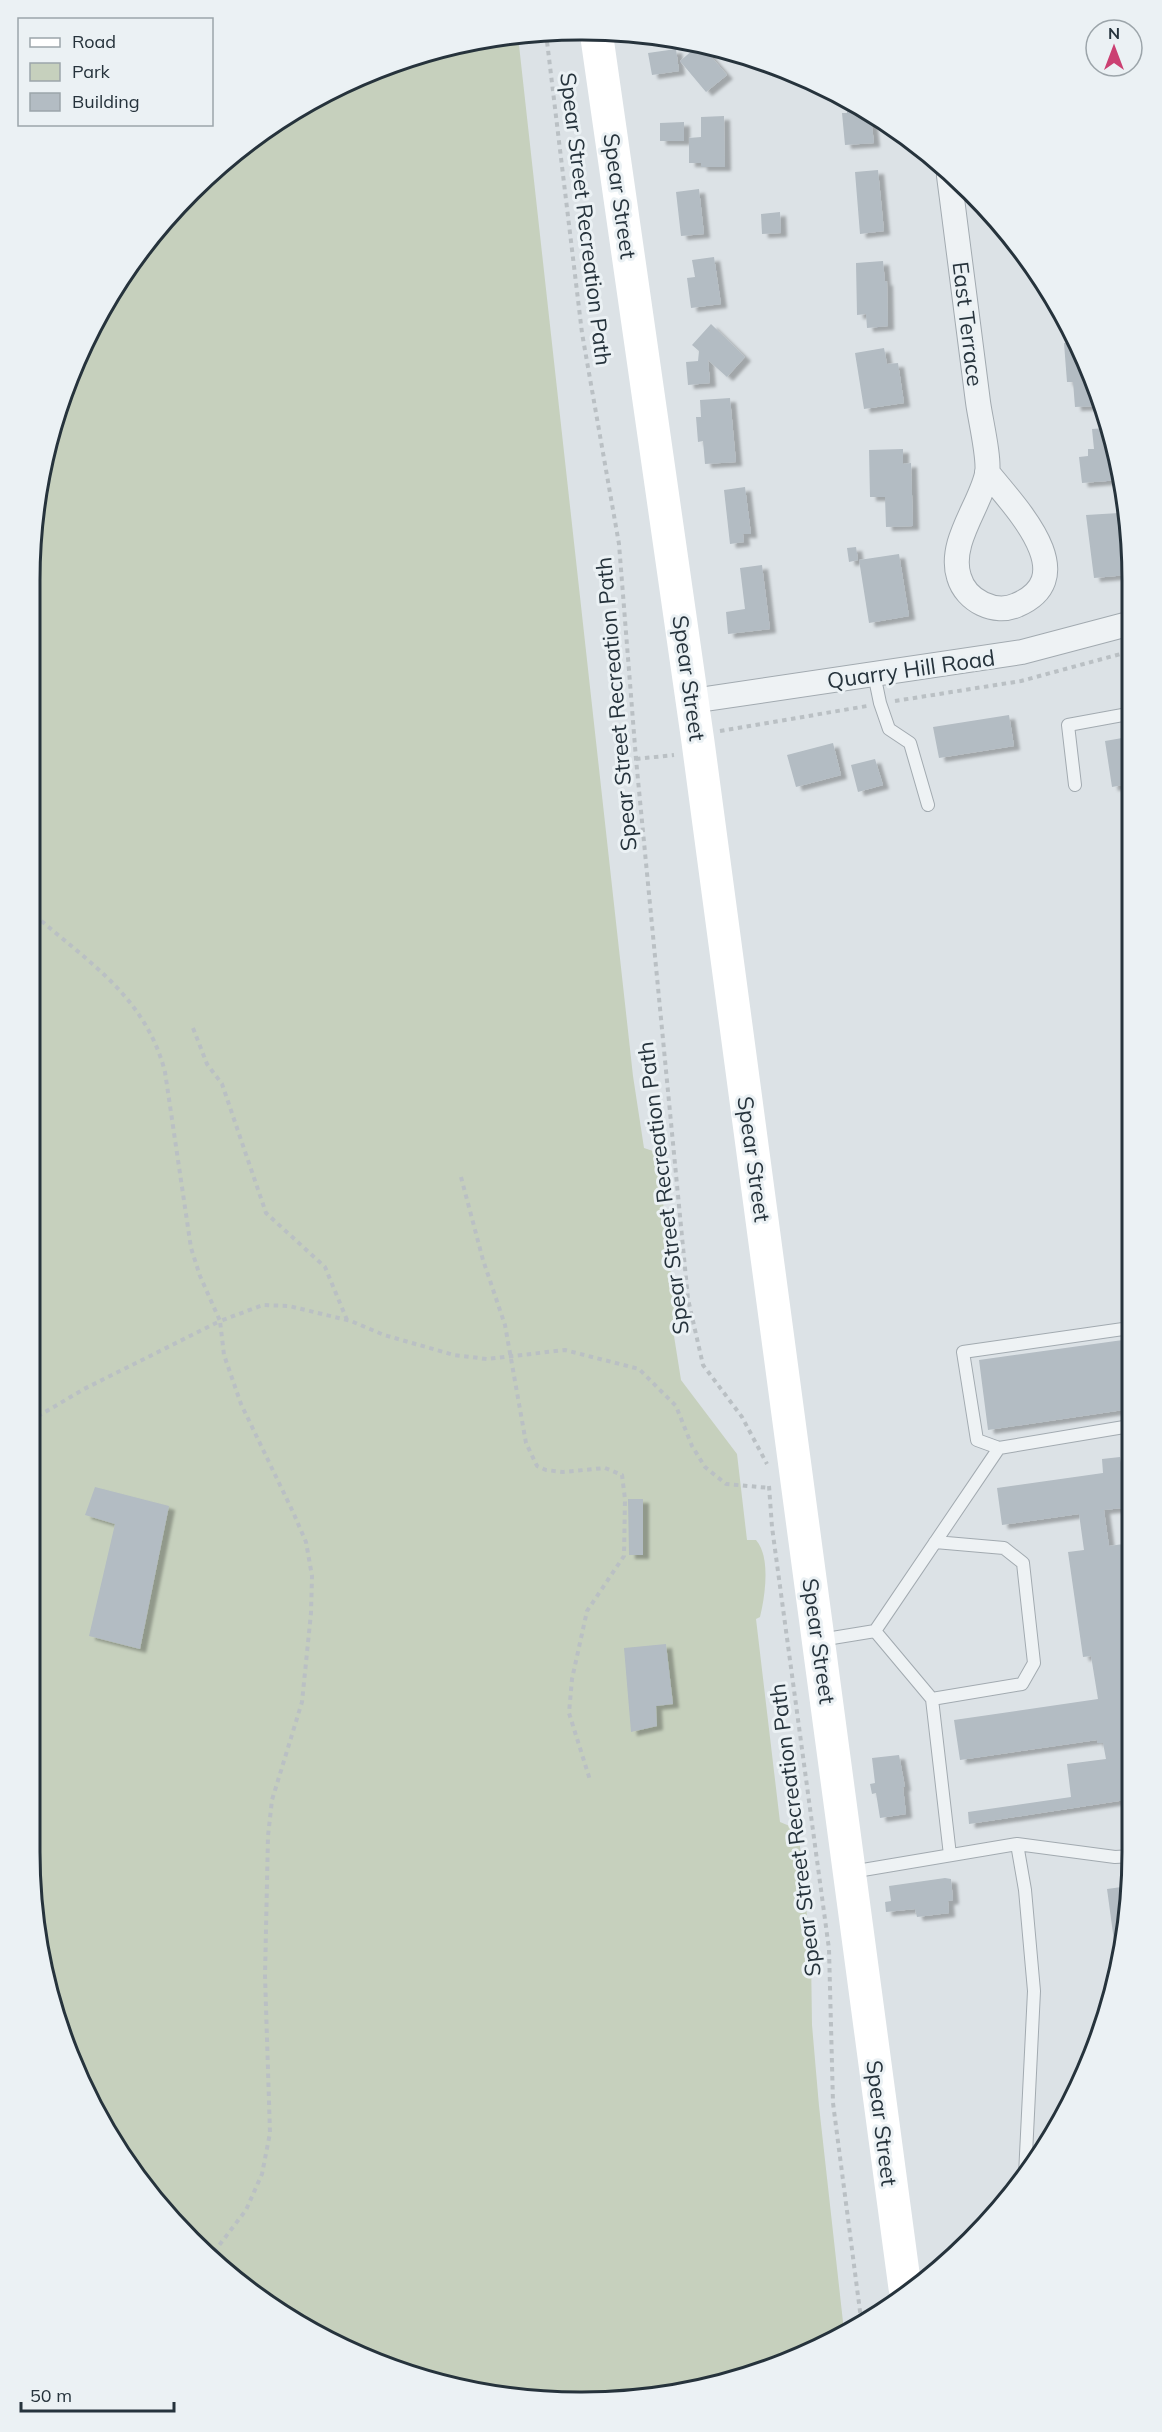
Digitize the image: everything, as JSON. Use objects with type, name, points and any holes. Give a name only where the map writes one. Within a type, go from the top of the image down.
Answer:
[{"type":"main road","name":"Spear Street","points":[[597,41],[692,701],[779,1484],[819,1641],[904,2284]]},
{"type":"street","name":"East Terrace","points":[[950,187],[987,472],[960,548],[957,562],[959,578],[965,590],[975,600],[987,606],[1015,606],[1028,600],[1044,578],[1046,564],[1044,550],[1036,536],[987,472]]},
{"type":"street","name":"Quarry Hill Road","points":[[692,701],[1022,652],[1122,626]]},
{"type":"lane","points":[[874,674],[880,704],[889,729],[910,743],[928,805]]},
{"type":"lane","points":[[1075,785],[1068,724],[1122,715]]},
{"type":"lane","points":[[1122,1329],[963,1352],[978,1440],[999,1448],[1122,1428]]},
{"type":"lane","points":[[819,1641],[875,1631],[999,1448]]},
{"type":"lane","points":[[932,1700],[1022,1684],[1034,1663],[1023,1563],[1004,1548],[935,1542]]},
{"type":"lane","points":[[875,1631],[932,1700],[950,1856]]},
{"type":"lane","points":[[849,1872],[1017,1844],[1122,1857]]},
{"type":"lane","points":[[1017,1844],[1025,1890],[1034,1991],[1026,2157]]},
{"type":"path","name":"Spear Street Recreation Path","points":[[547,42],[582,333],[619,544],[642,828],[688,1299],[703,1365],[742,1417],[768,1466]]},
{"type":"path","points":[[40,920],[104,974],[148,1025],[159,1050],[165,1072],[180,1190],[191,1248],[200,1276],[220,1322],[224,1355],[241,1404],[306,1542],[312,1576],[312,1604],[302,1702],[273,1800],[268,1836],[265,1976],[270,2133],[262,2174],[246,2210],[216,2249]]},
{"type":"path","points":[[193,1028],[207,1064],[222,1083],[266,1213],[325,1267],[347,1320]]},
{"type":"path","points":[[461,1177],[513,1358],[526,1443],[537,1466],[546,1470],[563,1472],[605,1468],[622,1475],[625,1499],[624,1556],[586,1611],[572,1679],[569,1713],[590,1780]]},
{"type":"path","points":[[40,1415],[84,1389],[220,1322],[263,1305],[289,1306],[347,1320],[384,1335],[454,1355],[487,1359],[513,1358],[565,1350],[639,1369],[676,1406],[692,1446],[705,1467],[726,1484],[779,1484]]},
{"type":"path","name":"Spear Street Recreation Path","points":[[779,1484],[772,1527],[829,1949],[833,2103],[860,2313]]},
{"type":"green space","points":[[519,44],[633,1076],[644,1148],[653,1151],[659,1165],[677,1330],[674,1336],[681,1380],[737,1454],[747,1540],[756,1540],[764,1556],[766,1577],[764,1598],[760,1617],[756,1619],[780,1822],[792,1827],[799,1837],[811,1955],[812,2025],[843,2323],[820,2336],[755,2363],[721,2373],[652,2387],[581,2392],[546,2390],[510,2387],[441,2373],[374,2350],[311,2319],[252,2280],[199,2233],[175,2207],[132,2151],[96,2090],[69,2025],[59,1991],[45,1922],[40,1851],[40,581],[45,510],[59,441],[82,374],[113,311],[152,252],[199,199],[225,175],[281,132],[342,96],[407,69],[441,59],[510,45]]},
{"type":"building","points":[[676,49],[679,71],[652,75],[648,53]]},
{"type":"building","points":[[691,52],[711,57],[727,75],[706,92],[680,61]]},
{"type":"building","points":[[847,111],[872,126],[874,143],[845,145],[842,113],[847,113]]},
{"type":"building","points":[[724,116],[725,167],[701,167],[701,163],[689,163],[689,138],[701,137],[701,117]]},
{"type":"building","points":[[684,122],[684,141],[660,141],[660,123]]},
{"type":"building","points":[[878,170],[884,231],[860,234],[855,172]]},
{"type":"building","points":[[699,189],[704,234],[681,236],[676,192]]},
{"type":"building","points":[[780,212],[781,233],[762,234],[761,214]]},
{"type":"building","points":[[714,257],[721,304],[691,308],[687,278],[695,277],[692,260]]},
{"type":"building","points":[[883,261],[885,282],[887,281],[888,326],[867,328],[866,314],[857,315],[856,263]]},
{"type":"building","points":[[711,324],[745,357],[727,377],[708,360],[710,383],[688,385],[686,362],[698,361],[699,351],[692,345]]},
{"type":"building","points":[[1064,343],[1066,343],[1093,406],[1075,407],[1073,382],[1067,382]]},
{"type":"building","points":[[884,348],[887,364],[898,363],[904,403],[864,409],[855,353]]},
{"type":"building","points":[[730,398],[736,462],[705,464],[703,441],[698,442],[696,417],[701,417],[700,400]]},
{"type":"building","points":[[1099,428],[1112,481],[1082,483],[1079,457],[1088,456],[1088,449],[1094,449],[1092,429]]},
{"type":"building","points":[[903,449],[903,464],[911,463],[913,526],[886,527],[885,497],[870,497],[869,450]]},
{"type":"building","points":[[745,487],[751,534],[743,534],[744,542],[730,544],[724,490]]},
{"type":"building","points":[[1117,513],[1122,575],[1094,578],[1086,515]]},
{"type":"building","points":[[856,547],[858,560],[849,562],[847,548]]},
{"type":"building","points":[[899,554],[909,616],[869,623],[859,560]]},
{"type":"building","points":[[762,565],[770,629],[728,634],[726,612],[745,609],[740,568]]},
{"type":"building","points":[[1009,715],[1014,746],[939,758],[933,727]]},
{"type":"building","points":[[1122,738],[1122,785],[1112,787],[1105,741]]},
{"type":"building","points":[[833,743],[841,775],[796,787],[787,755]]},
{"type":"building","points":[[875,759],[883,785],[858,792],[851,765]]},
{"type":"building","points":[[1122,1340],[1122,1410],[988,1430],[979,1360]]},
{"type":"building","points":[[1120,1457],[1122,1470],[1122,1508],[1104,1510],[1109,1546],[1122,1544],[1122,1801],[969,1824],[968,1812],[1071,1797],[1067,1764],[1106,1759],[1103,1743],[1097,1743],[1097,1740],[960,1760],[954,1720],[1098,1699],[1091,1656],[1083,1657],[1068,1552],[1084,1550],[1079,1514],[1002,1525],[997,1488],[1103,1473],[1102,1459]]},
{"type":"building","points":[[95,1487],[169,1506],[140,1649],[89,1636],[115,1524],[85,1515]]},
{"type":"building","points":[[628,1499],[643,1499],[643,1555],[629,1555]]},
{"type":"building","points":[[666,1644],[673,1704],[656,1706],[657,1726],[631,1732],[624,1648]]},
{"type":"building","points":[[899,1755],[905,1787],[903,1787],[906,1814],[880,1818],[876,1793],[872,1794],[870,1784],[875,1783],[872,1758]]},
{"type":"building","points":[[951,1879],[953,1900],[948,1901],[949,1913],[917,1917],[915,1909],[886,1912],[885,1902],[891,1901],[889,1886]]},
{"type":"building","points":[[1120,1887],[1114,1940],[1107,1889]]}]
